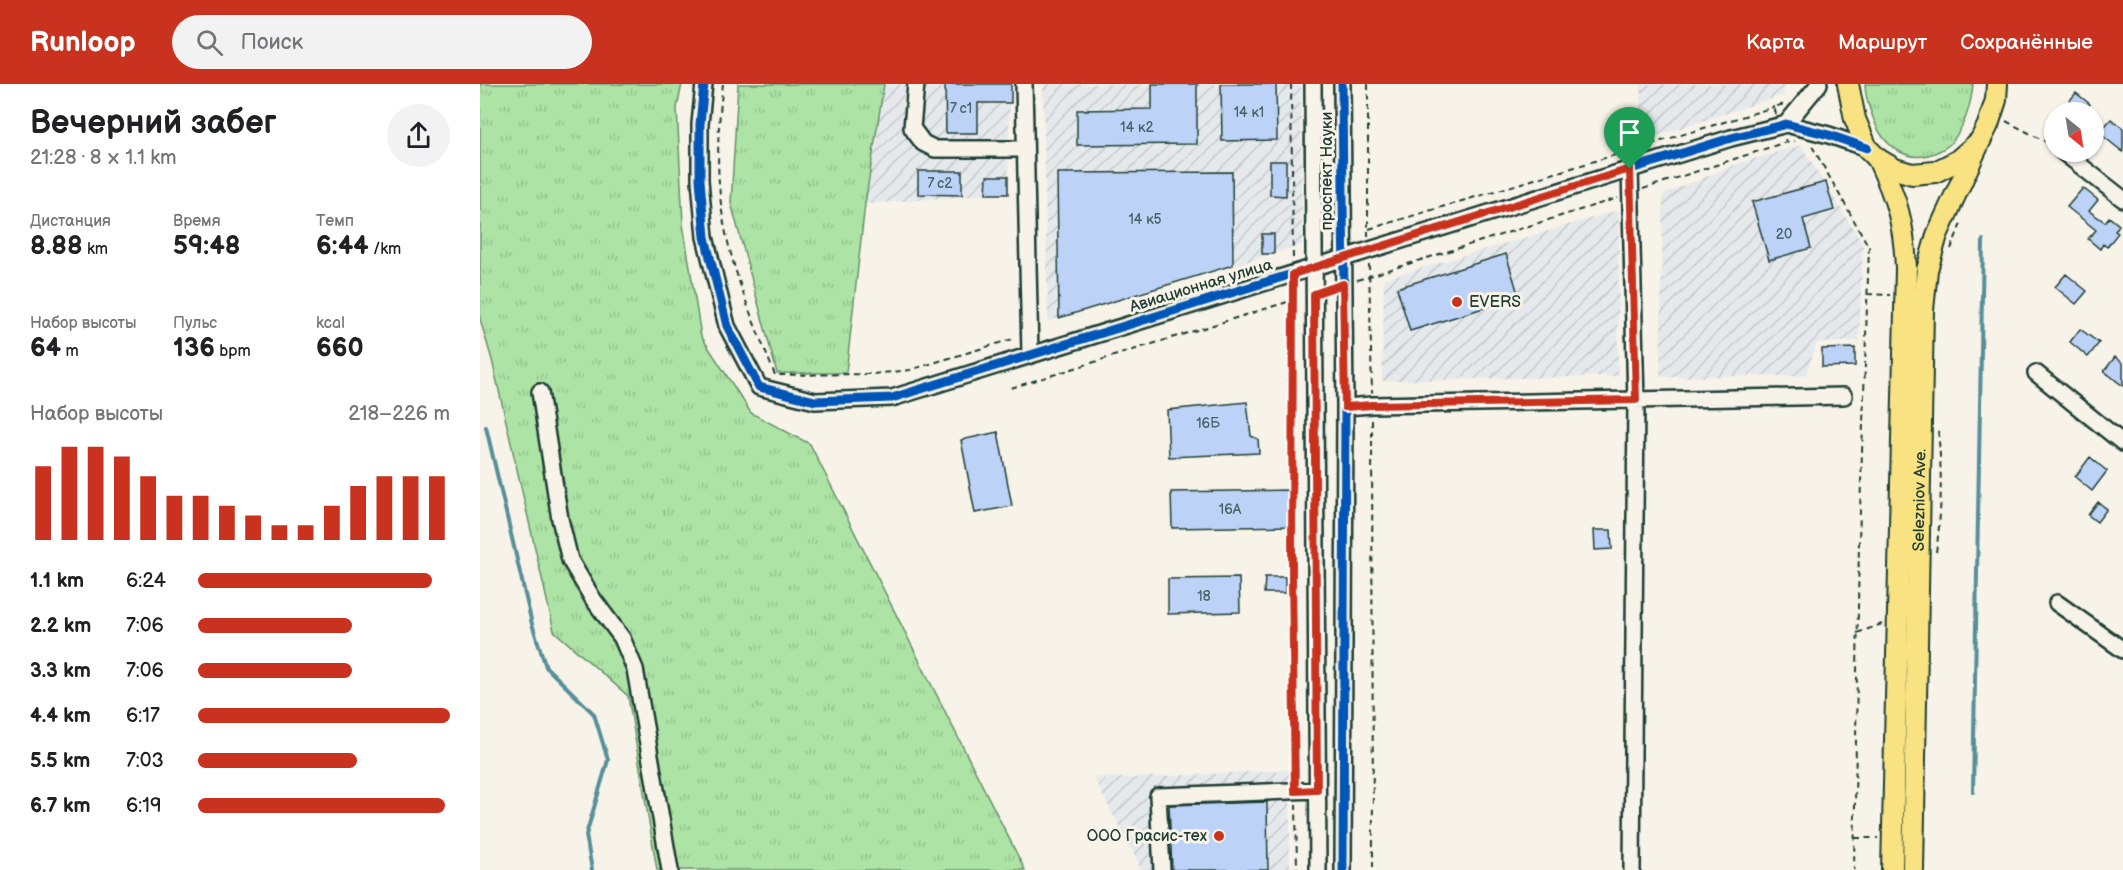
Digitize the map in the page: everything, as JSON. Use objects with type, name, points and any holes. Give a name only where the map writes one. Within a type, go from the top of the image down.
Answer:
[{"type":"main road","name":"Selezniov Ave.","points":[[1848,84],[1855,119],[1895,196],[1905,234],[1892,870]]},
{"type":"main road","name":"Selezniov Ave.","points":[[1913,870],[1923,321],[1927,270],[1937,235],[1988,125],[1996,100],[1997,84]]},
{"type":"main road","points":[[1873,154],[1894,169],[1912,174],[1935,172],[1957,161],[1980,141]]},
{"type":"street","name":"Авиационная улица","points":[[704,84],[700,124],[700,180],[705,237],[727,326],[759,387],[815,401],[892,398],[1731,138],[1783,125]]},
{"type":"street","points":[[916,84],[912,128],[923,143],[935,149],[1025,149]]},
{"type":"street","points":[[1024,84],[1030,355]]},
{"type":"street","name":"проспект Науки","points":[[1313,84],[1318,870]]},
{"type":"street","name":"проспект Науки","points":[[1342,84],[1345,407],[1343,870]]},
{"type":"street","points":[[1819,84],[1783,125],[1829,135],[1873,154]]},
{"type":"street","points":[[2076,162],[2123,199]]},
{"type":"street","points":[[1630,169],[1636,400],[1632,870]]},
{"type":"street","points":[[2036,373],[2123,443]]},
{"type":"street","points":[[540,392],[560,519],[570,560],[592,599],[622,638],[636,669],[670,870]]},
{"type":"street","points":[[1345,407],[1844,396]]},
{"type":"street","points":[[2056,603],[2123,650]]},
{"type":"street","points":[[1162,870],[1158,796],[1317,790]]},
{"type":"path","points":[[723,84],[718,128],[721,204],[732,253],[757,330],[775,375],[873,374],[910,370],[1029,334]]},
{"type":"path","points":[[1291,84],[1292,576],[1297,870]]},
{"type":"path","points":[[1368,84],[1368,250],[1372,405],[1373,870]]},
{"type":"path","points":[[1368,230],[1503,187],[1785,104]]},
{"type":"path","points":[[1774,107],[1783,125],[1786,142]]},
{"type":"path","points":[[2006,115],[2004,120],[2044,141]]},
{"type":"path","points":[[1343,284],[1786,142],[1802,141]]},
{"type":"path","points":[[1810,141],[1869,247],[1859,553],[1854,870]]},
{"type":"path","points":[[1948,255],[1965,214]]},
{"type":"path","points":[[1011,388],[1314,294]]},
{"type":"path","points":[[1935,560],[1940,522],[1942,469],[1937,423]]},
{"type":"shaded area","points":[[884,84],[1010,84],[1008,193],[865,204]]},
{"type":"shaded area","points":[[1043,84],[1301,84],[1302,245],[1048,321]]},
{"type":"shaded area","points":[[1641,84],[1785,84],[1783,95],[1640,141]]},
{"type":"shaded area","points":[[1801,145],[1863,244],[1859,341],[1817,343],[1805,376],[1660,377],[1663,194],[1740,163]]},
{"type":"shaded area","points":[[1619,210],[1618,376],[1382,381],[1384,279]]},
{"type":"shaded area","name":"ООО Грасис-тех","points":[[1290,770],[1290,870],[1140,870],[1138,862],[1093,777],[1128,778]]},
{"type":"green space","points":[[480,84],[682,84],[677,108],[683,224],[701,336],[751,413],[810,444],[1025,870],[657,870],[628,696],[554,631],[492,360],[480,319]]},
{"type":"green space","points":[[738,84],[884,84],[865,204],[846,373],[777,373],[731,203]]},
{"type":"green space","points":[[1865,84],[1973,84],[1966,116],[1955,138],[1939,151],[1918,156],[1908,155],[1891,146],[1878,130],[1870,111]]},
{"type":"building","points":[[945,84],[1011,84],[1011,103],[978,103],[978,133],[946,133]]},
{"type":"building","points":[[1152,84],[1197,84],[1197,144],[1077,145],[1077,110],[1152,109]]},
{"type":"building","points":[[1221,84],[1276,84],[1277,140],[1222,141]]},
{"type":"building","points":[[2076,93],[2087,102],[2068,102]]},
{"type":"building","points":[[2111,119],[2123,128],[2123,152],[2104,137],[2104,127]]},
{"type":"building","points":[[1270,161],[1286,161],[1286,196],[1270,195]]},
{"type":"building","points":[[918,171],[962,171],[962,195],[918,194]]},
{"type":"building","points":[[1232,172],[1233,265],[1059,318],[1057,173]]},
{"type":"building","points":[[987,176],[1008,176],[1008,194],[986,194]]},
{"type":"building","points":[[1826,182],[1834,210],[1803,219],[1811,248],[1769,260],[1752,202]]},
{"type":"building","points":[[2083,188],[2098,200],[2089,211],[2105,222],[2109,217],[2119,225],[2115,231],[2118,233],[2107,247],[2103,244],[2100,249],[2088,239],[2096,230],[2067,207]]},
{"type":"building","points":[[1262,234],[1274,234],[1274,254],[1262,254]]},
{"type":"building","points":[[1506,254],[1519,297],[1410,331],[1397,288]]},
{"type":"building","points":[[2066,274],[2087,291],[2076,304],[2055,287]]},
{"type":"building","points":[[2080,329],[2099,343],[2088,357],[2070,342]]},
{"type":"building","points":[[1855,348],[1855,366],[1822,367],[1822,349]]},
{"type":"building","points":[[2115,357],[2123,363],[2123,386],[2104,371]]},
{"type":"building","points":[[1247,402],[1251,436],[1258,439],[1259,453],[1169,457],[1167,410]]},
{"type":"building","points":[[998,432],[1012,506],[975,513],[961,440]]},
{"type":"building","points":[[2090,457],[2107,471],[2092,491],[2075,477]]},
{"type":"building","points":[[1289,490],[1290,526],[1172,528],[1171,492]]},
{"type":"building","points":[[2098,502],[2107,509],[2097,522],[2088,515]]},
{"type":"building","points":[[1594,530],[1611,530],[1612,549],[1595,550]]},
{"type":"building","points":[[1265,577],[1285,577],[1285,593],[1264,593]]},
{"type":"building","points":[[1239,578],[1240,612],[1168,614],[1168,579]]},
{"type":"building","name":"ООО Грасис-тех","points":[[1267,802],[1268,870],[1172,870],[1169,805]]},
{"type":"waterway","points":[[1973,792],[1983,240]]},
{"type":"waterway","points":[[486,427],[532,624],[546,667],[594,714],[608,760],[586,835],[592,870]]},
{"type":"cycle path","points":[[704,84],[700,124],[700,180],[705,237],[727,326],[759,387],[815,401],[892,398],[1731,138],[1786,124],[1867,148]]},
{"type":"cycle path","points":[[1342,84],[1345,407],[1343,870]]},
{"type":"place","name":"EVERS","points":[[1457,302]]},
{"type":"place","name":"ООО Грасис-тех","points":[[1219,836]]},
{"type":"route","points":[[1630,169],[1636,400],[1345,407],[1343,284],[1314,294],[1317,790],[1295,791],[1292,576],[1293,274],[1630,169]]}]
